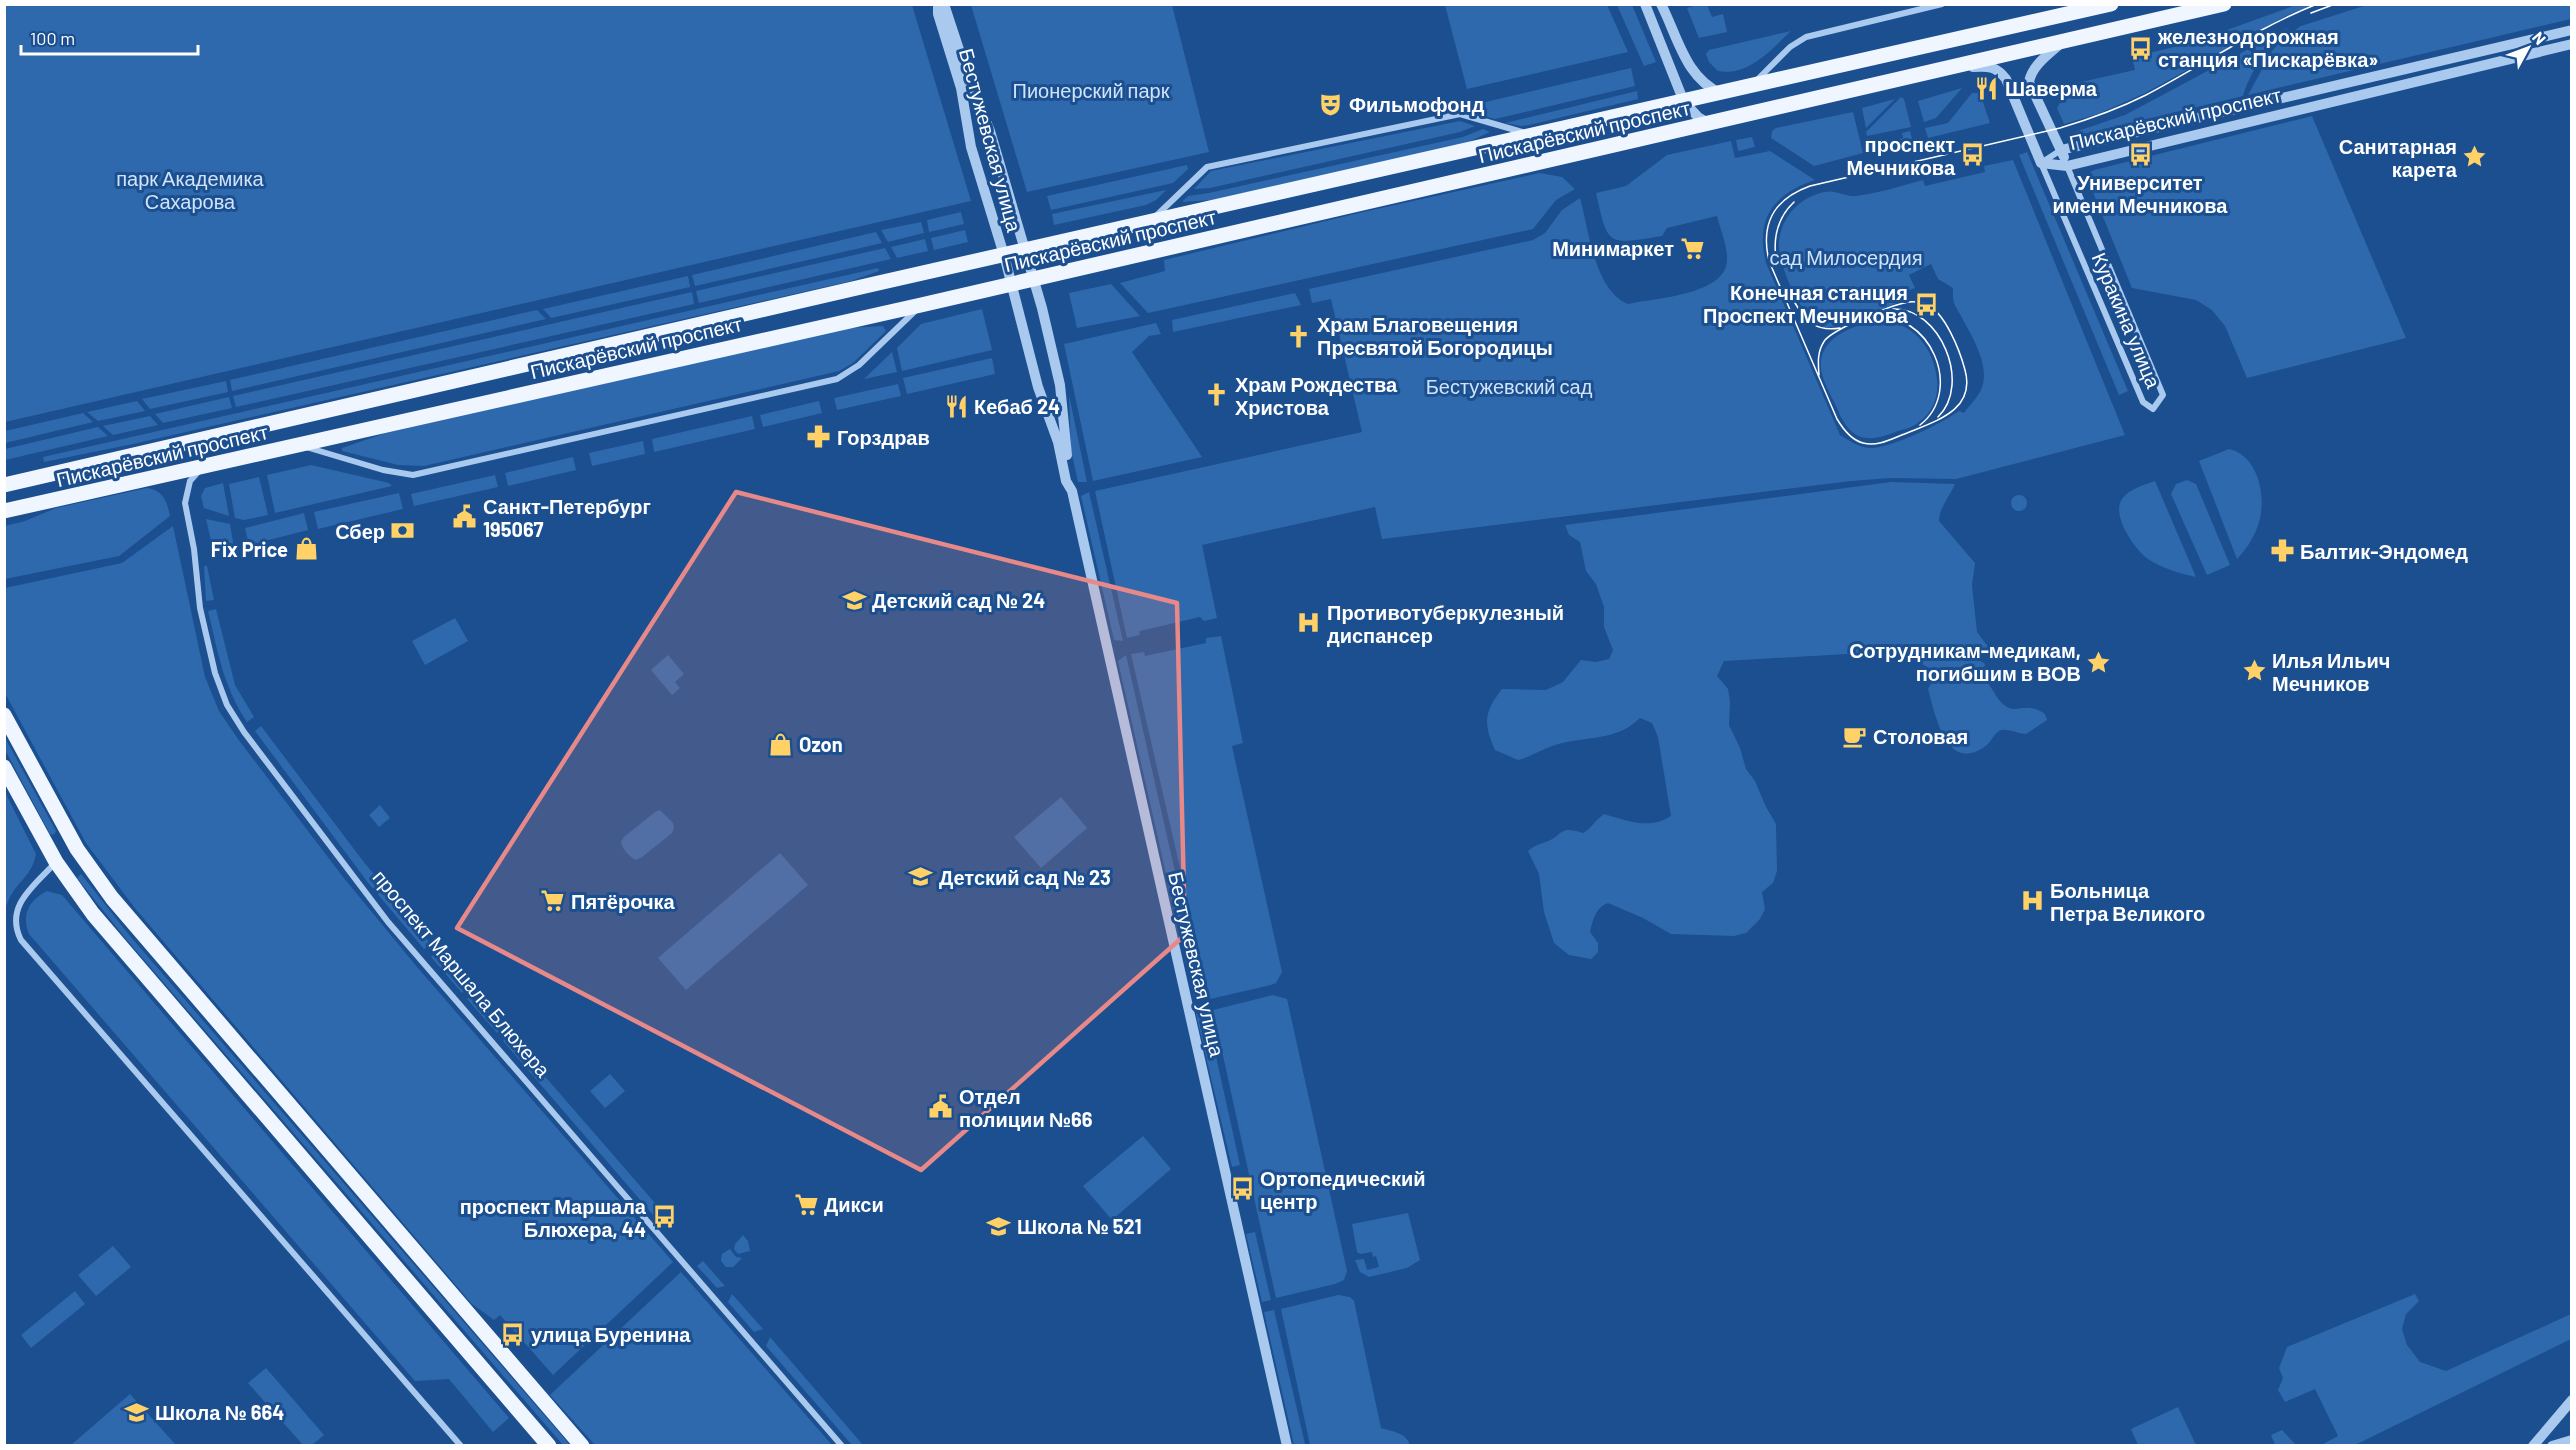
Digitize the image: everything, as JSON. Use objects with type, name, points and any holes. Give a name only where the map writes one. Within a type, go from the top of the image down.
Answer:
[{"type":"main road","name":"Пискарёвский проспект","points":[[4,485],[2111,4]]},
{"type":"main road","name":"Пискарёвский проспект","points":[[4,511],[1034,279],[2224,4]]},
{"type":"main road","points":[[4,715],[77,849],[136,928],[582,1446]]},
{"type":"main road","points":[[4,767],[56,862],[117,944],[549,1446]]},
{"type":"main road","points":[[56,862],[77,849]]},
{"type":"street","name":"Бестужевская улица","points":[[938,4],[938,14],[961,88],[971,147],[1004,255],[1038,387],[1058,442],[1066,481],[1072,491]]},
{"type":"street","name":"Бестужевская улица","points":[[944,4],[971,86],[990,131],[1034,279],[1060,385],[1066,450],[1073,480],[1072,491],[1287,1446]]},
{"type":"street","points":[[1646,4],[1684,102],[1698,117],[1710,124]]},
{"type":"street","points":[[1661,4],[1696,77],[1707,87],[1722,94]]},
{"type":"street","points":[[1750,87],[1790,47],[1806,37],[1942,4]]},
{"type":"street","name":"Пискарёвский проспект","points":[[2041,163],[2061,150],[2571,30]]},
{"type":"street","name":"Куракина улица","points":[[1956,67],[1991,66],[2006,79],[2143,402],[2153,409],[2163,395],[2061,150],[2029,82],[2031,73],[2062,42]]},
{"type":"street","name":"Пискарёвский проспект","points":[[2041,163],[2067,165],[2571,44]]},
{"type":"street","points":[[1150,222],[1207,167],[1460,114],[1506,129],[1538,135]]},
{"type":"street","points":[[300,445],[383,470],[413,475],[589,436],[837,379],[859,365],[921,304]]},
{"type":"street","name":"проспект Маршала Блюхера","points":[[203,467],[190,481],[186,494],[187,519],[194,549],[200,608],[215,674],[227,705],[388,921],[842,1446]]},
{"type":"street","points":[[56,862],[21,900],[15,912],[15,929],[21,940],[461,1446]]},
{"type":"street","points":[[2533,1446],[2571,1400]]},
{"type":"street","points":[[2552,1446],[2571,1440]]},
{"type":"highlighted area","points":[[736,492],[1177,603],[1185,935],[921,1170],[457,928]]},
{"type":"green space","name":"парк Академика Сахарова","points":[[4,5],[912,5],[971,201],[5,422]]},
{"type":"green space","name":"Пионерский парк","points":[[971,5],[1172,5],[1209,152],[1027,192]]},
{"type":"green space","points":[[1445,5],[1607,5],[1628,52],[1467,89]]},
{"type":"green space","points":[[1617,5],[1632,5],[1656,62],[1644,66]]},
{"type":"green space","points":[[1707,5],[1712,17],[1723,14],[1727,32],[1699,38],[1687,8]]},
{"type":"green space","points":[[2296,5],[2312,5],[2290,14],[2145,93],[2098,114],[2064,124],[2057,108],[2072,84],[2135,70],[2132,57],[2191,43]]},
{"type":"green space","points":[[2367,5],[2571,5],[2571,19],[2248,95],[2272,51],[2284,37],[2301,26]]},
{"type":"green space","points":[[2290,27],[2261,58],[2250,77],[2243,96],[2076,136],[2072,133],[2125,115]]},
{"type":"green space","points":[[1791,31],[1759,60],[1739,70],[1718,71],[1709,62],[1706,54],[1709,50]]},
{"type":"green space","points":[[1631,68],[1635,86],[1495,119],[1456,109]]},
{"type":"green space","points":[[1962,88],[1936,118],[1924,122],[1918,101]]},
{"type":"green space","points":[[1637,91],[1638,99],[1529,125],[1505,123]]},
{"type":"green space","points":[[1972,93],[1980,93],[1990,123],[1928,138],[1925,128],[1948,123]]},
{"type":"green space","points":[[1901,97],[1904,99],[1911,127],[1867,136],[1866,132]]},
{"type":"green space","points":[[1895,99],[1866,128],[1862,108]]},
{"type":"green space","points":[[1853,112],[1863,153],[1814,166],[1771,138],[1772,131],[1776,128]]},
{"type":"green space","points":[[2312,116],[2406,338],[2247,378],[2225,326],[2212,310],[2196,300],[2132,288],[2088,180],[2094,170]]},
{"type":"green space","points":[[1460,121],[1475,126],[1460,132],[1210,188],[1194,189],[1211,171]]},
{"type":"green space","points":[[1483,129],[1490,132],[1462,145],[1212,200],[1182,202],[1188,196],[1463,137]]},
{"type":"green space","points":[[1910,131],[1913,142],[1871,152],[1868,141],[1878,139],[1880,144],[1903,138],[1902,133]]},
{"type":"green space","points":[[1752,137],[1755,147],[1738,151],[1736,140]]},
{"type":"green space","name":"Бестужевский сад","points":[[1731,141],[1735,158],[1770,151],[1815,180],[1788,193],[1771,210],[1763,233],[1763,247],[1766,263],[1840,435],[1862,446],[1879,447],[1916,434],[1959,411],[1964,413],[1981,390],[1984,381],[1982,362],[1954,304],[1953,288],[1938,279],[1931,264],[1909,275],[1915,288],[1902,293],[1904,300],[1833,327],[1817,323],[1800,304],[1783,265],[1779,243],[1786,219],[1793,209],[1814,195],[1830,192],[1856,196],[1923,180],[1925,186],[1985,172],[1984,166],[2013,160],[2125,435],[1956,479],[1891,478],[1851,481],[1382,539],[1375,507],[1202,545],[1217,618],[1204,621],[1200,617],[1140,631],[1139,635],[1127,638],[1095,491],[1362,432],[1331,299],[1312,303],[1309,289],[1533,240],[1545,233],[1562,210],[1580,198],[1600,273],[1607,286],[1617,297],[1628,304],[1671,297],[1702,288],[1723,272],[1727,261],[1717,216],[1667,228],[1662,236],[1620,241],[1608,233],[1596,193],[1626,186],[1667,155]]},
{"type":"green space","points":[[2027,152],[2128,391],[2119,395],[2019,155]]},
{"type":"green space","points":[[1187,165],[1188,169],[1173,183],[1051,210],[1047,196]]},
{"type":"green space","points":[[1540,173],[1562,177],[1575,189],[1556,200],[1533,229],[1148,313],[1120,283],[1165,271],[1164,260],[1359,213]]},
{"type":"green space","points":[[1166,190],[1156,200],[1146,205],[1054,225],[1052,214]]},
{"type":"green space","points":[[961,212],[964,224],[929,232],[927,220]]},
{"type":"green space","points":[[921,222],[924,233],[888,242],[881,230]]},
{"type":"green space","points":[[965,230],[968,242],[934,250],[931,238]]},
{"type":"green space","points":[[876,232],[882,243],[695,286],[692,275]]},
{"type":"green space","points":[[925,239],[928,251],[897,258],[891,247]]},
{"type":"green space","points":[[885,248],[891,259],[699,303],[696,291]]},
{"type":"green space","points":[[878,268],[879,271],[851,281],[133,444],[44,462],[43,457]]},
{"type":"green space","points":[[688,276],[690,287],[551,318],[543,309]]},
{"type":"green space","points":[[1111,284],[1140,316],[1077,328],[1069,293]]},
{"type":"green space","points":[[692,292],[694,304],[236,407],[233,396]]},
{"type":"green space","points":[[1295,293],[1301,305],[1173,332],[1172,320]]},
{"type":"green space","points":[[982,309],[992,350],[902,371],[897,348],[921,324]]},
{"type":"green space","points":[[537,310],[546,319],[232,391],[230,380]]},
{"type":"green space","name":"сад Милосердия","points":[[1882,320],[1897,323],[1915,334],[1929,352],[1937,380],[1936,398],[1927,415],[1917,424],[1877,438],[1861,437],[1854,433],[1842,419],[1825,383],[1821,362],[1824,351],[1838,335],[1860,325]]},
{"type":"green space","points":[[1156,323],[1161,334],[1149,336],[1132,352],[1202,457],[1093,481],[1064,344]]},
{"type":"green space","points":[[883,326],[886,331],[853,363],[839,371],[424,466],[398,465],[342,451],[342,448],[386,433],[847,328]]},
{"type":"green space","points":[[892,352],[897,372],[864,379]]},
{"type":"green space","points":[[992,358],[995,374],[907,394],[903,378]]},
{"type":"green space","points":[[226,381],[228,392],[150,409],[142,399]]},
{"type":"green space","points":[[898,384],[901,396],[837,410],[834,398]]},
{"type":"green space","points":[[1069,395],[1087,482],[1078,482],[1071,450]]},
{"type":"green space","points":[[229,397],[232,408],[163,423],[155,414]]},
{"type":"green space","points":[[137,401],[145,411],[98,421],[87,412]]},
{"type":"green space","points":[[819,401],[822,413],[763,427],[760,415]]},
{"type":"green space","points":[[83,413],[93,422],[5,443],[5,431]]},
{"type":"green space","points":[[150,416],[158,425],[113,435],[103,426]]},
{"type":"green space","points":[[752,416],[755,429],[654,452],[652,439]]},
{"type":"green space","points":[[98,427],[108,436],[5,460],[5,449]]},
{"type":"green space","points":[[643,441],[645,454],[592,466],[589,453]]},
{"type":"green space","points":[[2229,449],[2240,453],[2254,470],[2259,481],[2262,505],[2257,528],[2249,545],[2237,559],[2199,461]]},
{"type":"green space","points":[[573,457],[576,470],[508,486],[505,473]]},
{"type":"green space","points":[[311,465],[389,483],[392,486],[275,513],[267,475]]},
{"type":"green space","points":[[495,475],[498,487],[414,506],[411,494]]},
{"type":"green space","points":[[259,477],[268,515],[244,520],[235,518],[229,484]]},
{"type":"green space","points":[[2187,480],[2196,484],[2230,565],[2207,575],[2171,494],[2176,484]]},
{"type":"green space","points":[[2155,481],[2196,577],[2165,568],[2148,559],[2136,548],[2122,522],[2119,506],[2122,499],[2133,490]]},
{"type":"green space","points":[[1891,482],[1955,484],[1939,516],[1939,521],[1975,563],[1972,585],[1977,632],[1989,648],[1979,660],[1985,664],[1982,676],[1998,698],[2009,708],[2039,710],[2045,714],[2047,720],[2026,734],[1999,731],[1983,748],[1970,753],[1959,752],[1944,737],[1938,725],[1928,689],[1935,677],[1931,669],[1920,663],[1916,650],[1724,661],[1717,676],[1728,689],[1729,725],[1740,748],[1746,769],[1755,781],[1776,824],[1777,871],[1773,883],[1762,892],[1765,909],[1760,919],[1746,933],[1734,936],[1671,934],[1643,918],[1608,903],[1597,911],[1590,932],[1598,943],[1598,952],[1591,959],[1569,955],[1554,943],[1544,912],[1539,874],[1528,851],[1565,830],[1583,833],[1604,814],[1638,823],[1655,823],[1671,816],[1658,737],[1652,723],[1640,718],[1630,726],[1609,735],[1552,746],[1518,760],[1495,750],[1491,741],[1487,718],[1492,704],[1502,689],[1546,690],[1563,682],[1581,660],[1596,662],[1609,659],[1613,650],[1604,627],[1604,607],[1596,584],[1586,571],[1580,542],[1569,535],[1565,525]]},
{"type":"green space","points":[[223,483],[229,516],[204,508],[201,496],[205,488]]},
{"type":"green space","points":[[147,488],[161,494],[170,516],[119,556],[5,579],[5,526],[25,521],[56,508]]},
{"type":"green space","points":[[1089,492],[1123,641],[1114,640],[1081,496]]},
{"type":"green space","points":[[399,493],[403,509],[318,529],[314,512]]},
{"type":"green space","points":[[2019,495],[2027,503],[2019,511],[2011,503]]},
{"type":"green space","points":[[304,513],[308,530],[249,545],[245,528]]},
{"type":"green space","points":[[206,519],[230,524],[234,548],[214,553]]},
{"type":"green space","points":[[173,526],[205,677],[219,711],[238,739],[343,877],[417,967],[673,1262],[553,1375],[500,1315],[494,1320],[472,1304],[134,907],[86,843],[6,695],[5,588],[122,563]]},
{"type":"green space","points":[[204,566],[207,566],[214,600],[206,601]]},
{"type":"green space","points":[[216,609],[235,685],[254,717],[247,722],[232,695],[218,655],[208,611]]},
{"type":"green space","points":[[455,618],[468,641],[425,665],[412,641]]},
{"type":"green space","points":[[1221,636],[1243,743],[1232,746],[1282,972],[1276,983],[1271,985],[1210,999],[1131,654],[1144,652],[1145,656],[1206,643],[1206,638]]},
{"type":"green space","points":[[668,655],[684,674],[675,682],[680,688],[672,695],[651,670]]},
{"type":"green space","points":[[1126,655],[1204,1000],[1195,1002],[1118,661]]},
{"type":"green space","points":[[261,726],[363,861],[431,944],[424,949],[369,884],[255,731]]},
{"type":"green space","points":[[4,736],[56,831],[54,835],[50,834],[5,750]]},
{"type":"green space","points":[[5,792],[36,854],[34,863],[12,893],[5,911]]},
{"type":"green space","points":[[1061,797],[1087,828],[1041,868],[1014,837]]},
{"type":"green space","points":[[380,805],[390,818],[379,827],[369,815]]},
{"type":"green space","points":[[660,810],[673,823],[672,833],[636,860],[623,848],[621,842],[624,837]]},
{"type":"green space","points":[[780,853],[808,885],[686,990],[658,958]]},
{"type":"green space","points":[[81,874],[130,936],[570,1445],[563,1445],[126,939],[77,878]]},
{"type":"green space","points":[[47,891],[62,895],[509,1418],[493,1432],[449,1379],[415,1381],[29,934],[26,921],[28,909],[35,899]]},
{"type":"green space","points":[[437,951],[468,987],[462,993],[431,957]]},
{"type":"green space","points":[[473,994],[503,1027],[497,1033],[467,999]]},
{"type":"green space","points":[[1273,995],[1287,999],[1347,1271],[1344,1280],[1335,1284],[1276,1298],[1213,1010]]},
{"type":"green space","points":[[1206,1011],[1240,1165],[1232,1167],[1196,1014]]},
{"type":"green space","points":[[509,1035],[661,1210],[654,1216],[503,1041]]},
{"type":"green space","points":[[610,1074],[625,1091],[605,1108],[590,1091]]},
{"type":"green space","points":[[1143,1136],[1171,1169],[1112,1220],[1083,1186]]},
{"type":"green space","points":[[1408,1213],[1420,1260],[1407,1268],[1369,1277],[1360,1272],[1355,1260],[1364,1259],[1367,1270],[1379,1267],[1376,1256],[1373,1257],[1372,1252],[1360,1254],[1357,1252],[1352,1224]]},
{"type":"green space","points":[[1255,1232],[1271,1300],[1262,1302],[1246,1234]]},
{"type":"green space","points":[[743,1235],[748,1241],[750,1251],[738,1254],[734,1249],[735,1244]]},
{"type":"green space","points":[[113,1246],[131,1267],[96,1296],[78,1275]]},
{"type":"green space","points":[[730,1249],[736,1257],[742,1258],[733,1267],[726,1267],[721,1261],[722,1254]]},
{"type":"green space","points":[[703,1261],[725,1286],[717,1288],[697,1266]]},
{"type":"green space","points":[[681,1272],[832,1445],[595,1445],[550,1395]]},
{"type":"green space","points":[[75,1291],[85,1304],[31,1348],[21,1335]]},
{"type":"green space","points":[[732,1294],[763,1329],[754,1332],[728,1302]]},
{"type":"green space","points":[[2415,1294],[2419,1301],[2406,1314],[2402,1329],[2407,1345],[2420,1362],[2446,1371],[2571,1314],[2571,1339],[2355,1445],[2321,1445],[2338,1436],[2315,1389],[2285,1402],[2278,1390],[2283,1378],[2279,1368],[2287,1347]]},
{"type":"green space","points":[[1338,1295],[1350,1297],[1354,1301],[1381,1428],[1402,1435],[1410,1445],[1310,1445],[1281,1309]]},
{"type":"green space","points":[[1274,1310],[1305,1445],[1294,1445],[1264,1312]]},
{"type":"green space","points":[[770,1337],[863,1445],[852,1445],[766,1346]]},
{"type":"green space","points":[[266,1368],[324,1435],[312,1445],[303,1445],[248,1383]]},
{"type":"green space","points":[[130,1394],[176,1445],[71,1445]]},
{"type":"green space","points":[[2178,1407],[2196,1445],[2138,1445],[2131,1429]]},
{"type":"green space","points":[[2282,1430],[2296,1445],[2275,1445],[2271,1435]]},
{"type":"tram line","points":[[1819,375],[1819,353],[1825,340],[1831,335],[1874,313],[1896,305],[1915,302],[1933,308],[1945,323],[1959,353],[1967,384],[1965,395],[1959,404],[1951,412],[1930,424],[1875,444],[1859,442],[1848,434],[1837,419],[1769,261],[1767,247],[1769,224],[1779,205],[1787,198],[1810,186],[2060,128],[2104,113],[2146,95],[2252,35],[2317,4]]},
{"type":"tram line","points":[[2311,13],[2335,4]]},
{"type":"tram line","points":[[1776,259],[1775,243],[1780,221],[1794,202]]},
{"type":"tram line","points":[[1795,303],[1813,324],[1825,328],[1840,328]]},
{"type":"tram line","points":[[1893,309],[1910,312],[1925,320],[1937,334],[1946,350],[1951,368],[1952,386],[1948,403],[1938,417]]},
{"type":"tram line","points":[[1873,318],[1893,319],[1910,326],[1924,339],[1934,355],[1940,373],[1940,392],[1933,410],[1920,425]]},
{"type":"place","name":"железнодорожная станция «Пискарёвка»","points":[[2140,48]]},
{"type":"place","name":"Шаверма","points":[[1987,88]]},
{"type":"place","name":"Фильмофонд","points":[[1331,104]]},
{"type":"place","name":"проспект Мечникова","points":[[1973,155]]},
{"type":"place","name":"Университет имени Мечникова","points":[[2140,155]]},
{"type":"place","name":"Санитарная карета","points":[[2475,157]]},
{"type":"place","name":"Минимаркет","points":[[1692,248]]},
{"type":"place","name":"Конечная станция Проспект Мечникова","points":[[1926,304]]},
{"type":"place","name":"Храм Благовещения Пресвятой Богородицы","points":[[1299,336]]},
{"type":"place","name":"Храм Рождества Христова","points":[[1217,395]]},
{"type":"place","name":"Кебаб 24","points":[[956,406]]},
{"type":"place","name":"Горздрав","points":[[819,437]]},
{"type":"place","name":"Санкт-Петербург 195067","points":[[465,517]]},
{"type":"place","name":"Сбер","points":[[403,531]]},
{"type":"place","name":"Fix Price","points":[[306,549]]},
{"type":"place","name":"Балтик-Эндомед","points":[[2282,551]]},
{"type":"place","name":"Детский сад № 24","points":[[854,600]]},
{"type":"place","name":"Противотуберкулезный диспансер","points":[[1309,623]]},
{"type":"place","name":"Сотрудникам-медикам, погибшим в ВОВ","points":[[2099,662]]},
{"type":"place","name":"Илья Ильич Мечников","points":[[2254,671]]},
{"type":"place","name":"Столовая","points":[[1855,736]]},
{"type":"place","name":"Ozon","points":[[781,744]]},
{"type":"place","name":"Детский сад № 23","points":[[921,877]]},
{"type":"place","name":"Пятёрочка","points":[[553,901]]},
{"type":"place","name":"Больница Петра Великого","points":[[2032,901]]},
{"type":"place","name":"Отдел полиции №66","points":[[941,1107]]},
{"type":"place","name":"Ортопедический центр","points":[[1242,1189]]},
{"type":"place","name":"Дикси","points":[[806,1204]]},
{"type":"place","name":"проспект Маршала Блюхера, 44","points":[[664,1217]]},
{"type":"place","name":"Школа № 521","points":[[999,1226]]},
{"type":"place","name":"улица Буренина","points":[[513,1334]]},
{"type":"place","name":"Школа № 664","points":[[137,1412]]}]
